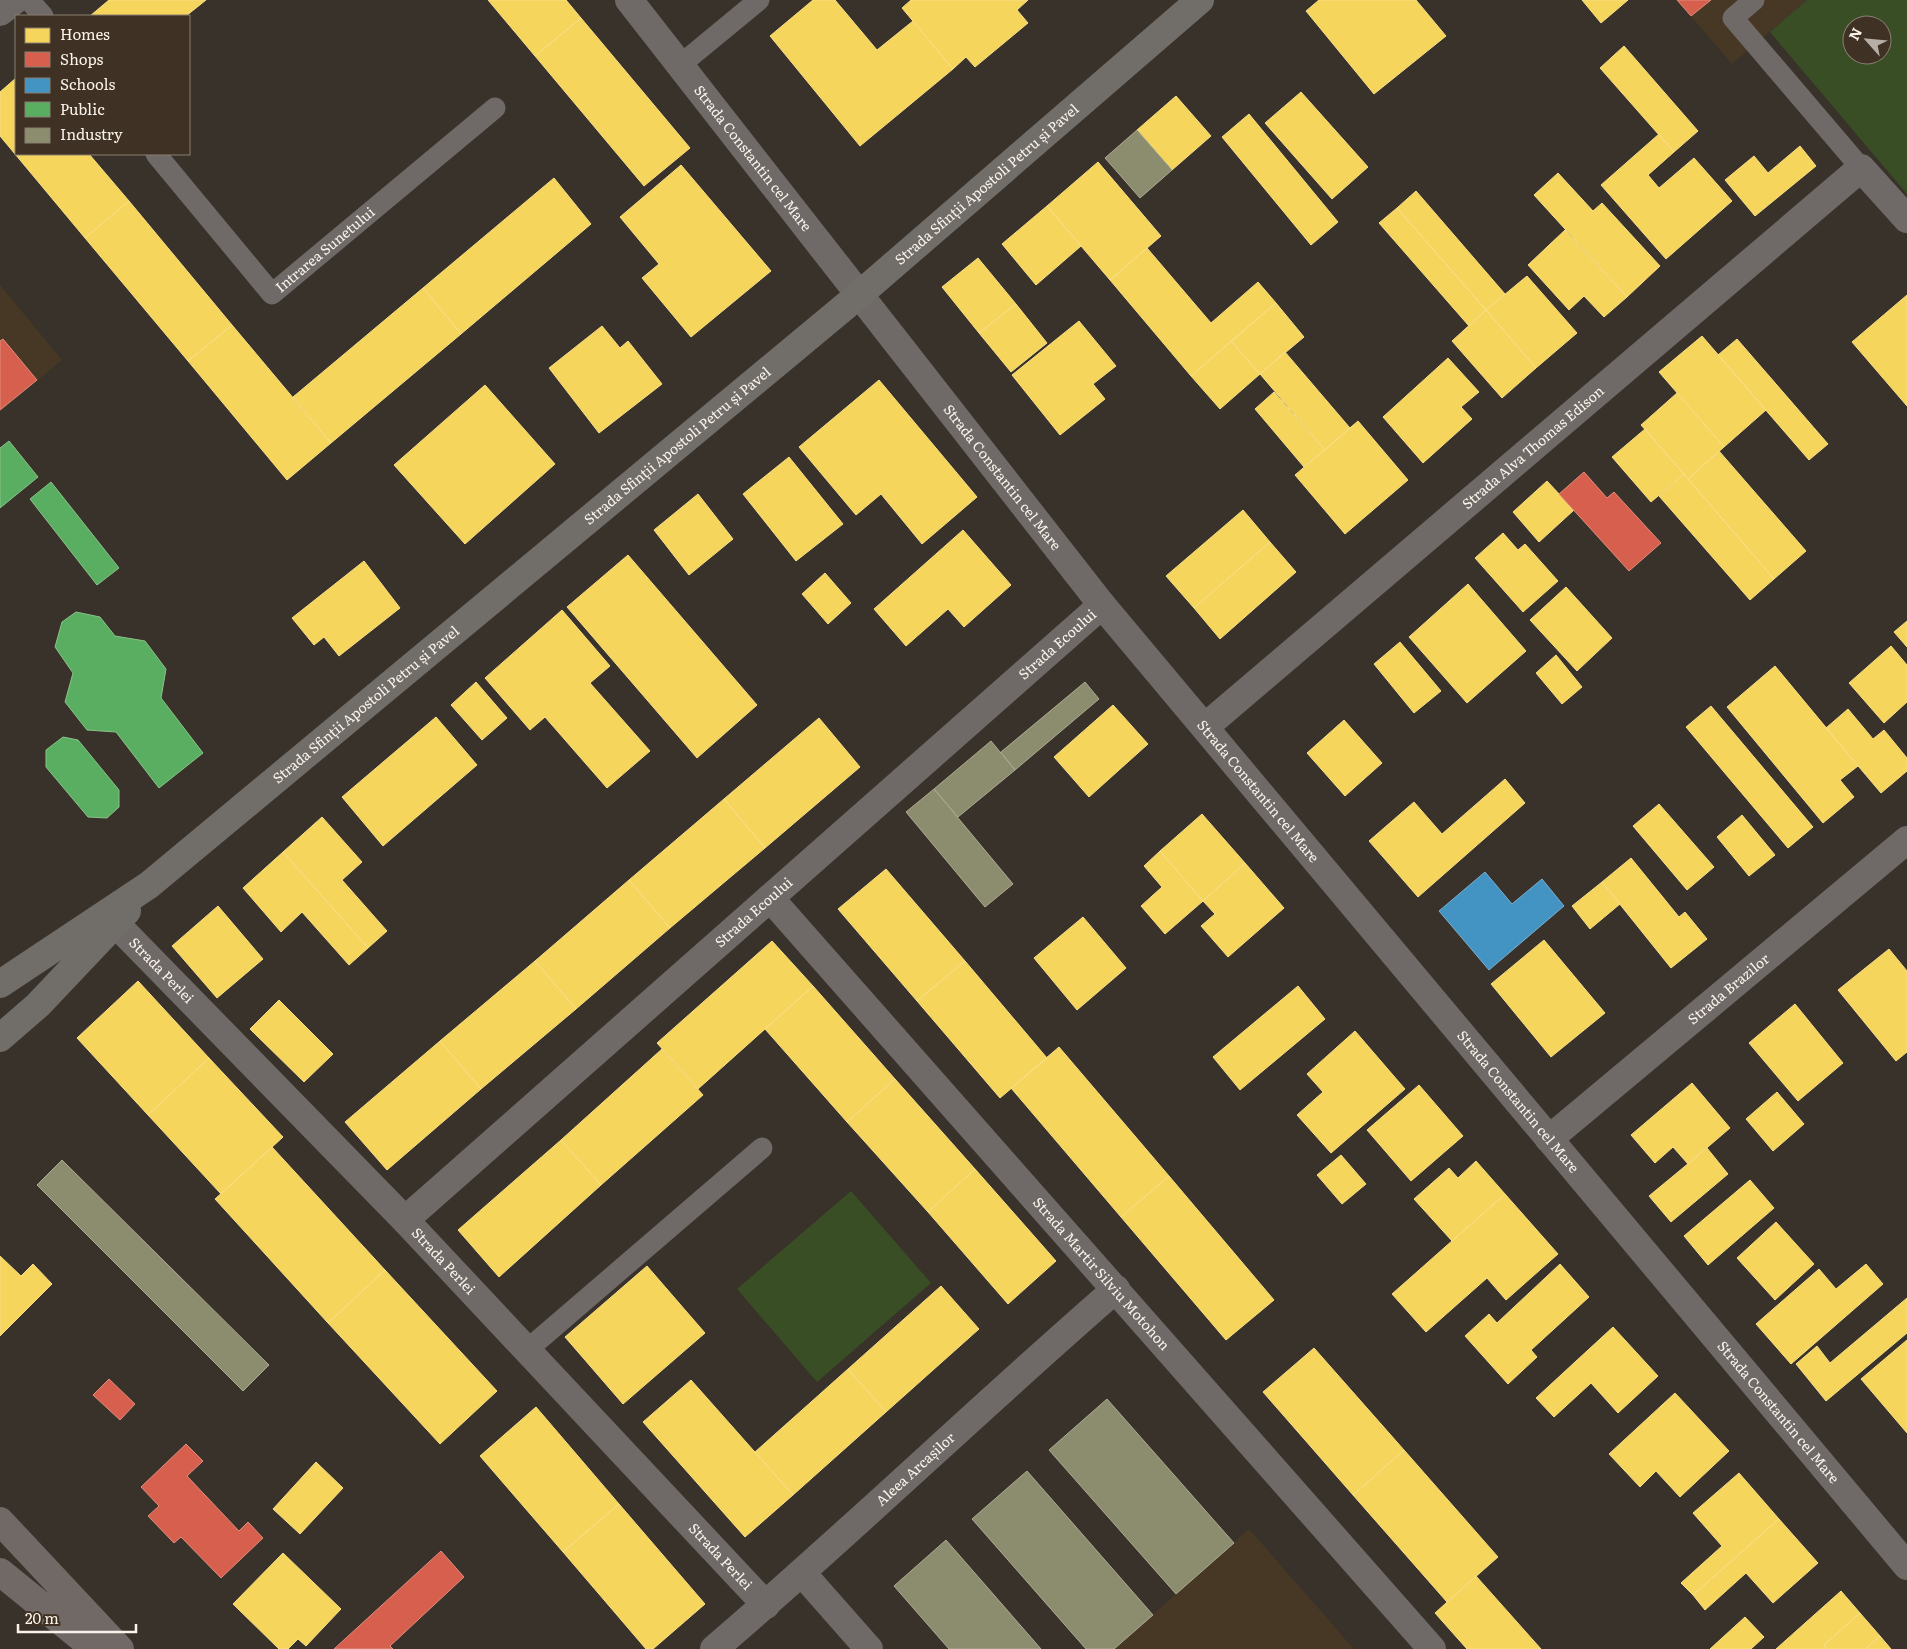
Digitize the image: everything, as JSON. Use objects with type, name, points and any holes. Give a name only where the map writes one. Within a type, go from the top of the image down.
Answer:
[{"type":"main road","name":"Strada Sfinții Apostoli Petru și Pavel","points":[[0,984],[149,885],[860,294],[1200,0]]},
{"type":"main road","name":"Strada Sfinții Apostoli Petru și Pavel","points":[[0,1038],[38,1005],[116,924],[149,885]]},
{"type":"main road","points":[[0,1520],[120,1649]]},
{"type":"main road","points":[[0,1572],[95,1649]]},
{"type":"street","points":[[0,12],[15,0]]},
{"type":"street","name":"Strada Constantin cel Mare","points":[[629,0],[1102,605],[1549,1139],[1904,1556]]},
{"type":"street","points":[[1861,168],[1907,218]]},
{"type":"street","name":"Strada Alva Thomas Edison","points":[[1205,727],[1861,168]]},
{"type":"street","name":"Strada Ecoului","points":[[405,1220],[1102,605]]},
{"type":"street","name":"Strada Brazilor","points":[[1549,1139],[1907,840]]},
{"type":"street","name":"Strada Martir Silviu Motohon","points":[[770,898],[1432,1649]]},
{"type":"street","name":"Strada Perlei","points":[[116,924],[405,1220],[766,1605]]},
{"type":"street","name":"Aleea Arcașilor","points":[[714,1649],[802,1573],[1021,1371],[1116,1289]]},
{"type":"street","points":[[802,1573],[869,1649]]},
{"type":"lane","points":[[29,0],[42,15]]},
{"type":"lane","points":[[679,66],[759,0]]},
{"type":"lane","points":[[1754,0],[1733,18],[1861,168]]},
{"type":"lane","name":"Intrarea Sunetului","points":[[157,155],[272,294],[495,108]]},
{"type":"lane","points":[[526,1350],[762,1148]]},
{"type":"shaded area","points":[[1677,0],[1807,0],[1732,64]]},
{"type":"shaded area","points":[[0,285],[62,360],[0,412]]},
{"type":"shaded area","points":[[1249,1529],[1354,1649],[1114,1649]]},
{"type":"green space","points":[[1807,0],[1907,0],[1907,194],[1770,32]]},
{"type":"green space","points":[[851,1191],[931,1283],[817,1382],[737,1289]]},
{"type":"building: Homes","points":[[109,0],[206,0],[187,15],[91,15]]},
{"type":"building: Homes","points":[[488,0],[566,0],[581,18],[535,56]]},
{"type":"building: Homes","points":[[813,0],[835,0],[877,50],[913,21],[953,69],[860,146],[770,36]]},
{"type":"building: Homes","points":[[911,0],[1028,0],[1017,10],[1028,23],[975,67],[966,57],[953,69],[902,8]]},
{"type":"building: Homes","points":[[1319,0],[1416,0],[1446,36],[1374,94],[1306,11]]},
{"type":"building: Homes","points":[[1582,0],[1628,0],[1601,23]]},
{"type":"building: Homes","points":[[581,18],[690,148],[644,186],[535,56]]},
{"type":"building: Homes","points":[[1624,46],[1698,131],[1674,152],[1600,68]]},
{"type":"building: Homes","points":[[15,79],[15,154],[0,136],[0,92]]},
{"type":"building: Homes","points":[[1301,92],[1368,167],[1332,199],[1265,123]]},
{"type":"building: Homes","points":[[1176,96],[1211,136],[1172,170],[1137,130]]},
{"type":"building: Homes","points":[[1249,114],[1338,222],[1311,245],[1222,137]]},
{"type":"building: Homes","points":[[1659,134],[1674,152],[1648,175],[1659,188],[1694,158],[1732,201],[1666,259],[1601,185]]},
{"type":"building: Homes","points":[[1800,146],[1816,166],[1755,216],[1725,180],[1754,156],[1768,173]]},
{"type":"building: Homes","points":[[16,155],[90,155],[129,201],[85,238]]},
{"type":"building: Homes","points":[[1098,162],[1161,236],[1110,280],[1047,206]]},
{"type":"building: Homes","points":[[681,165],[771,271],[691,337],[642,278],[659,264],[620,217]]},
{"type":"building: Homes","points":[[1558,173],[1593,211],[1602,203],[1660,266],[1627,297],[1534,195]]},
{"type":"building: Homes","points":[[554,178],[591,224],[461,334],[423,288]]},
{"type":"building: Homes","points":[[1416,191],[1505,294],[1486,310],[1397,208]]},
{"type":"building: Homes","points":[[129,201],[232,325],[188,361],[85,238]]},
{"type":"building: Homes","points":[[1047,206],[1081,246],[1036,285],[1002,244]]},
{"type":"building: Homes","points":[[1397,208],[1486,310],[1469,326],[1379,223]]},
{"type":"building: Homes","points":[[1565,230],[1627,297],[1604,317],[1584,296],[1569,310],[1528,265]]},
{"type":"building: Homes","points":[[1147,248],[1211,323],[1258,282],[1276,303],[1191,376],[1110,280]]},
{"type":"building: Homes","points":[[978,258],[1016,304],[979,333],[942,287]]},
{"type":"building: Homes","points":[[1527,276],[1577,333],[1536,368],[1486,310]]},
{"type":"building: Homes","points":[[423,288],[461,334],[331,443],[293,397]]},
{"type":"building: Homes","points":[[1907,295],[1907,406],[1852,342]]},
{"type":"building: Homes","points":[[1276,303],[1304,337],[1260,374],[1231,341]]},
{"type":"building: Homes","points":[[1016,304],[1047,343],[1011,372],[979,333]]},
{"type":"building: Homes","points":[[1486,310],[1536,368],[1502,398],[1452,341]]},
{"type":"building: Homes","points":[[1079,321],[1116,366],[1093,384],[1105,399],[1060,435],[1012,375]]},
{"type":"building: Homes","points":[[232,325],[331,443],[287,480],[188,361]]},
{"type":"building: Homes","points":[[602,326],[620,348],[628,341],[662,384],[599,433],[549,368]]},
{"type":"building: Homes","points":[[1702,336],[1766,410],[1724,447],[1659,372]]},
{"type":"building: Homes","points":[[1737,339],[1828,444],[1809,460],[1718,355]]},
{"type":"building: Homes","points":[[1231,341],[1260,374],[1220,409],[1191,376]]},
{"type":"building: Homes","points":[[1285,352],[1350,428],[1325,450],[1260,374]]},
{"type":"building: Homes","points":[[1448,358],[1479,392],[1461,407],[1472,419],[1423,463],[1383,417]]},
{"type":"building: Homes","points":[[879,380],[977,497],[922,544],[881,494],[856,515],[799,447]]},
{"type":"building: Homes","points":[[485,385],[555,464],[465,544],[394,465]]},
{"type":"building: Homes","points":[[1274,392],[1325,450],[1304,467],[1255,409]]},
{"type":"building: Homes","points":[[1677,393],[1724,447],[1688,479],[1641,425]]},
{"type":"building: Homes","points":[[1358,421],[1408,480],[1345,534],[1295,475]]},
{"type":"building: Homes","points":[[1645,429],[1684,474],[1651,502],[1612,457]]},
{"type":"building: Homes","points":[[1719,451],[1806,551],[1774,579],[1688,479]]},
{"type":"building: Homes","points":[[789,457],[843,524],[796,561],[743,494]]},
{"type":"building: Homes","points":[[1684,474],[1774,579],[1750,600],[1659,496]]},
{"type":"building: Homes","points":[[1547,481],[1574,510],[1539,542],[1513,512]]},
{"type":"building: Homes","points":[[698,494],[733,539],[689,575],[654,530]]},
{"type":"building: Homes","points":[[1243,510],[1270,542],[1194,608],[1166,576]]},
{"type":"building: Homes","points":[[963,530],[1011,585],[964,627],[948,609],[906,646],[874,609]]},
{"type":"building: Homes","points":[[1503,533],[1518,550],[1525,544],[1558,581],[1523,612],[1475,558]]},
{"type":"building: Homes","points":[[1270,542],[1296,572],[1220,639],[1194,608]]},
{"type":"building: Homes","points":[[628,555],[757,705],[697,758],[567,607]]},
{"type":"building: Homes","points":[[364,561],[400,608],[339,656],[324,637],[314,645],[292,618]]},
{"type":"building: Homes","points":[[825,573],[851,603],[828,624],[802,594]]},
{"type":"building: Homes","points":[[1468,584],[1526,651],[1467,703],[1409,637]]},
{"type":"building: Homes","points":[[1566,587],[1612,638],[1577,671],[1530,620]]},
{"type":"building: Homes","points":[[562,610],[610,666],[590,683],[650,751],[607,788],[545,717],[530,730],[485,678]]},
{"type":"building: Homes","points":[[1907,621],[1907,647],[1894,632]]},
{"type":"building: Homes","points":[[1400,642],[1441,691],[1414,713],[1374,664]]},
{"type":"building: Homes","points":[[1891,646],[1907,665],[1907,702],[1884,723],[1849,683]]},
{"type":"building: Homes","points":[[1556,655],[1582,687],[1562,704],[1536,673]]},
{"type":"building: Homes","points":[[1775,666],[1858,766],[1840,780],[1854,797],[1823,823],[1727,707]]},
{"type":"building: Homes","points":[[476,682],[507,718],[482,740],[451,705]]},
{"type":"building: Homes","points":[[1113,705],[1148,744],[1089,797],[1054,757]]},
{"type":"building: Homes","points":[[1711,706],[1813,827],[1788,848],[1686,727]]},
{"type":"building: Homes","points":[[1848,709],[1873,739],[1884,730],[1907,758],[1907,771],[1881,793],[1826,728]]},
{"type":"building: Homes","points":[[436,717],[477,765],[383,846],[342,797]]},
{"type":"building: Homes","points":[[819,718],[860,767],[765,848],[724,799]]},
{"type":"building: Homes","points":[[1344,720],[1382,763],[1345,796],[1307,753]]},
{"type":"building: Homes","points":[[1505,779],[1525,803],[1418,897],[1369,841],[1414,802],[1442,834]]},
{"type":"building: Homes","points":[[724,799],[765,848],[670,928],[629,880]]},
{"type":"building: Homes","points":[[1659,804],[1714,867],[1687,890],[1633,826]]},
{"type":"building: Homes","points":[[1202,814],[1245,863],[1203,901],[1160,851]]},
{"type":"building: Homes","points":[[1742,815],[1775,855],[1749,876],[1717,837]]},
{"type":"building: Homes","points":[[322,817],[362,862],[342,880],[387,931],[368,948],[283,852]]},
{"type":"building: Homes","points":[[1160,851],[1203,901],[1165,934],[1141,906],[1162,887],[1144,866]]},
{"type":"building: Homes","points":[[283,852],[368,948],[349,965],[302,912],[281,932],[243,888]]},
{"type":"building: Homes","points":[[1631,858],[1679,917],[1685,912],[1707,939],[1671,968],[1602,882]]},
{"type":"building: Homes","points":[[1245,863],[1284,908],[1228,957],[1201,926],[1215,914],[1203,901]]},
{"type":"building: Homes","points":[[886,869],[965,961],[917,1001],[838,909]]},
{"type":"building: Homes","points":[[629,880],[670,928],[576,1009],[535,961]]},
{"type":"building: Homes","points":[[1602,882],[1620,904],[1590,929],[1572,906]]},
{"type":"building: Homes","points":[[218,906],[263,959],[217,998],[172,946]]},
{"type":"building: Homes","points":[[1083,917],[1126,968],[1077,1010],[1034,958]]},
{"type":"building: Homes","points":[[1544,940],[1605,1013],[1551,1057],[1491,984]]},
{"type":"building: Homes","points":[[772,941],[813,986],[698,1089],[657,1043]]},
{"type":"building: Homes","points":[[1889,949],[1907,971],[1907,1052],[1896,1061],[1838,990]]},
{"type":"building: Homes","points":[[535,961],[576,1009],[481,1089],[440,1041]]},
{"type":"building: Homes","points":[[965,961],[1047,1058],[1000,1098],[917,1001]]},
{"type":"building: Homes","points":[[138,981],[209,1058],[148,1115],[77,1038]]},
{"type":"building: Homes","points":[[813,986],[895,1079],[847,1122],[765,1029]]},
{"type":"building: Homes","points":[[1298,986],[1325,1019],[1240,1090],[1213,1057]]},
{"type":"building: Homes","points":[[279,1000],[333,1054],[304,1082],[250,1029]]},
{"type":"building: Homes","points":[[1795,1004],[1843,1063],[1798,1101],[1749,1043]]},
{"type":"building: Homes","points":[[1355,1031],[1405,1089],[1331,1153],[1297,1115],[1323,1092],[1307,1074]]},
{"type":"building: Homes","points":[[440,1041],[481,1089],[387,1170],[345,1122]]},
{"type":"building: Homes","points":[[1059,1047],[1169,1176],[1121,1217],[1011,1088]]},
{"type":"building: Homes","points":[[662,1049],[703,1095],[601,1185],[561,1140]]},
{"type":"building: Homes","points":[[209,1058],[283,1137],[221,1194],[148,1115]]},
{"type":"building: Homes","points":[[895,1079],[975,1169],[928,1212],[847,1122]]},
{"type":"building: Homes","points":[[1692,1083],[1730,1128],[1688,1164],[1673,1147],[1655,1163],[1631,1135]]},
{"type":"building: Homes","points":[[1419,1085],[1463,1136],[1411,1181],[1367,1130]]},
{"type":"building: Homes","points":[[1777,1092],[1804,1124],[1773,1151],[1746,1119]]},
{"type":"building: Homes","points":[[561,1140],[601,1185],[499,1277],[458,1230]]},
{"type":"building: Homes","points":[[272,1147],[385,1270],[328,1323],[215,1199]]},
{"type":"building: Homes","points":[[1707,1148],[1728,1174],[1671,1222],[1649,1196]]},
{"type":"building: Homes","points":[[1341,1155],[1366,1184],[1342,1204],[1317,1175]]},
{"type":"building: Homes","points":[[1476,1161],[1505,1194],[1452,1241],[1414,1199],[1449,1168],[1458,1178]]},
{"type":"building: Homes","points":[[975,1169],[1056,1261],[1008,1304],[928,1212]]},
{"type":"building: Homes","points":[[1169,1176],[1274,1300],[1226,1340],[1121,1217]]},
{"type":"building: Homes","points":[[1750,1180],[1774,1208],[1708,1265],[1684,1236]]},
{"type":"building: Homes","points":[[1505,1194],[1558,1254],[1506,1300],[1487,1278],[1426,1332],[1392,1294]]},
{"type":"building: Homes","points":[[1776,1222],[1814,1264],[1775,1300],[1737,1258]]},
{"type":"building: Homes","points":[[0,1256],[21,1276],[33,1264],[52,1284],[0,1336]]},
{"type":"building: Homes","points":[[1560,1264],[1589,1297],[1531,1350],[1537,1357],[1508,1384],[1465,1336],[1489,1314],[1497,1323]]},
{"type":"building: Homes","points":[[1866,1264],[1883,1284],[1791,1364],[1756,1324],[1819,1269],[1836,1289]]},
{"type":"building: Homes","points":[[647,1266],[705,1333],[623,1404],[565,1337]]},
{"type":"building: Homes","points":[[385,1270],[497,1391],[440,1444],[328,1323]]},
{"type":"building: Homes","points":[[941,1286],[979,1329],[886,1412],[848,1369]]},
{"type":"building: Homes","points":[[1907,1298],[1907,1333],[1826,1401],[1796,1364],[1817,1346],[1830,1363]]},
{"type":"building: Homes","points":[[1613,1327],[1658,1376],[1618,1413],[1591,1383],[1554,1417],[1536,1398]]},
{"type":"building: Homes","points":[[1907,1340],[1907,1433],[1861,1379]]},
{"type":"building: Homes","points":[[1314,1348],[1404,1450],[1353,1495],[1263,1392]]},
{"type":"building: Homes","points":[[848,1369],[886,1412],[793,1495],[755,1452]]},
{"type":"building: Homes","points":[[691,1380],[793,1495],[745,1537],[643,1422]]},
{"type":"building: Homes","points":[[1675,1393],[1729,1451],[1680,1497],[1656,1471],[1640,1487],[1609,1454]]},
{"type":"building: Homes","points":[[536,1407],[619,1504],[563,1552],[480,1456]]},
{"type":"building: Homes","points":[[1404,1450],[1498,1557],[1447,1602],[1353,1495]]},
{"type":"building: Homes","points":[[316,1462],[343,1488],[300,1534],[273,1509]]},
{"type":"building: Homes","points":[[1739,1473],[1779,1519],[1693,1595],[1681,1583],[1722,1546],[1693,1513]]},
{"type":"building: Homes","points":[[619,1504],[705,1604],[653,1649],[646,1649],[563,1552]]},
{"type":"building: Homes","points":[[1779,1519],[1818,1563],[1773,1603],[1746,1573],[1705,1610],[1693,1595]]},
{"type":"building: Homes","points":[[283,1553],[341,1609],[306,1646],[298,1639],[288,1649],[279,1649],[233,1604]]},
{"type":"building: Homes","points":[[1476,1576],[1541,1649],[1467,1649],[1435,1613]]},
{"type":"building: Homes","points":[[1841,1591],[1860,1613],[1824,1645],[1827,1649],[1776,1649]]},
{"type":"building: Homes","points":[[1860,1613],[1880,1636],[1865,1649],[1827,1649],[1824,1645]]},
{"type":"building: Homes","points":[[1745,1617],[1764,1637],[1751,1649],[1710,1649]]},
{"type":"building: Homes","points":[[1880,1636],[1891,1649],[1865,1649]]},
{"type":"building: Shops","points":[[1677,0],[1711,0],[1691,16]]},
{"type":"building: Shops","points":[[3,339],[37,380],[0,410],[0,341]]},
{"type":"building: Shops","points":[[1584,472],[1607,498],[1614,492],[1661,543],[1629,571],[1559,494]]},
{"type":"building: Shops","points":[[109,1379],[135,1404],[120,1420],[93,1395]]},
{"type":"building: Shops","points":[[186,1444],[203,1461],[187,1476],[239,1531],[248,1522],[263,1538],[221,1578],[181,1537],[174,1543],[148,1516],[159,1506],[141,1487]]},
{"type":"building: Shops","points":[[441,1551],[464,1577],[390,1646],[393,1649],[334,1649]]},
{"type":"building: Schools","points":[[1485,872],[1512,904],[1542,879],[1564,906],[1489,970],[1439,911]]},
{"type":"building: Public","points":[[9,441],[38,477],[0,508],[0,448]]},
{"type":"building: Public","points":[[51,482],[119,568],[97,585],[30,499]]},
{"type":"building: Public","points":[[76,612],[100,617],[115,636],[145,641],[166,669],[161,698],[203,753],[159,788],[116,732],[87,730],[65,702],[73,673],[55,647],[62,622]]},
{"type":"building: Public","points":[[63,737],[78,740],[119,790],[119,807],[107,818],[88,817],[46,767],[46,750]]},
{"type":"building: Industry","points":[[1137,130],[1172,170],[1140,198],[1105,158]]},
{"type":"building: Industry","points":[[1085,682],[1099,699],[1015,770],[1001,752]]},
{"type":"building: Industry","points":[[991,741],[1015,770],[958,817],[934,789]]},
{"type":"building: Industry","points":[[934,789],[1013,884],[985,907],[906,812]]},
{"type":"building: Industry","points":[[62,1160],[269,1365],[243,1391],[37,1185]]},
{"type":"building: Industry","points":[[1107,1399],[1234,1543],[1176,1594],[1049,1450]]},
{"type":"building: Industry","points":[[1027,1471],[1153,1615],[1114,1649],[1086,1649],[972,1519]]},
{"type":"building: Industry","points":[[946,1540],[1041,1649],[949,1649],[894,1586]]}]
